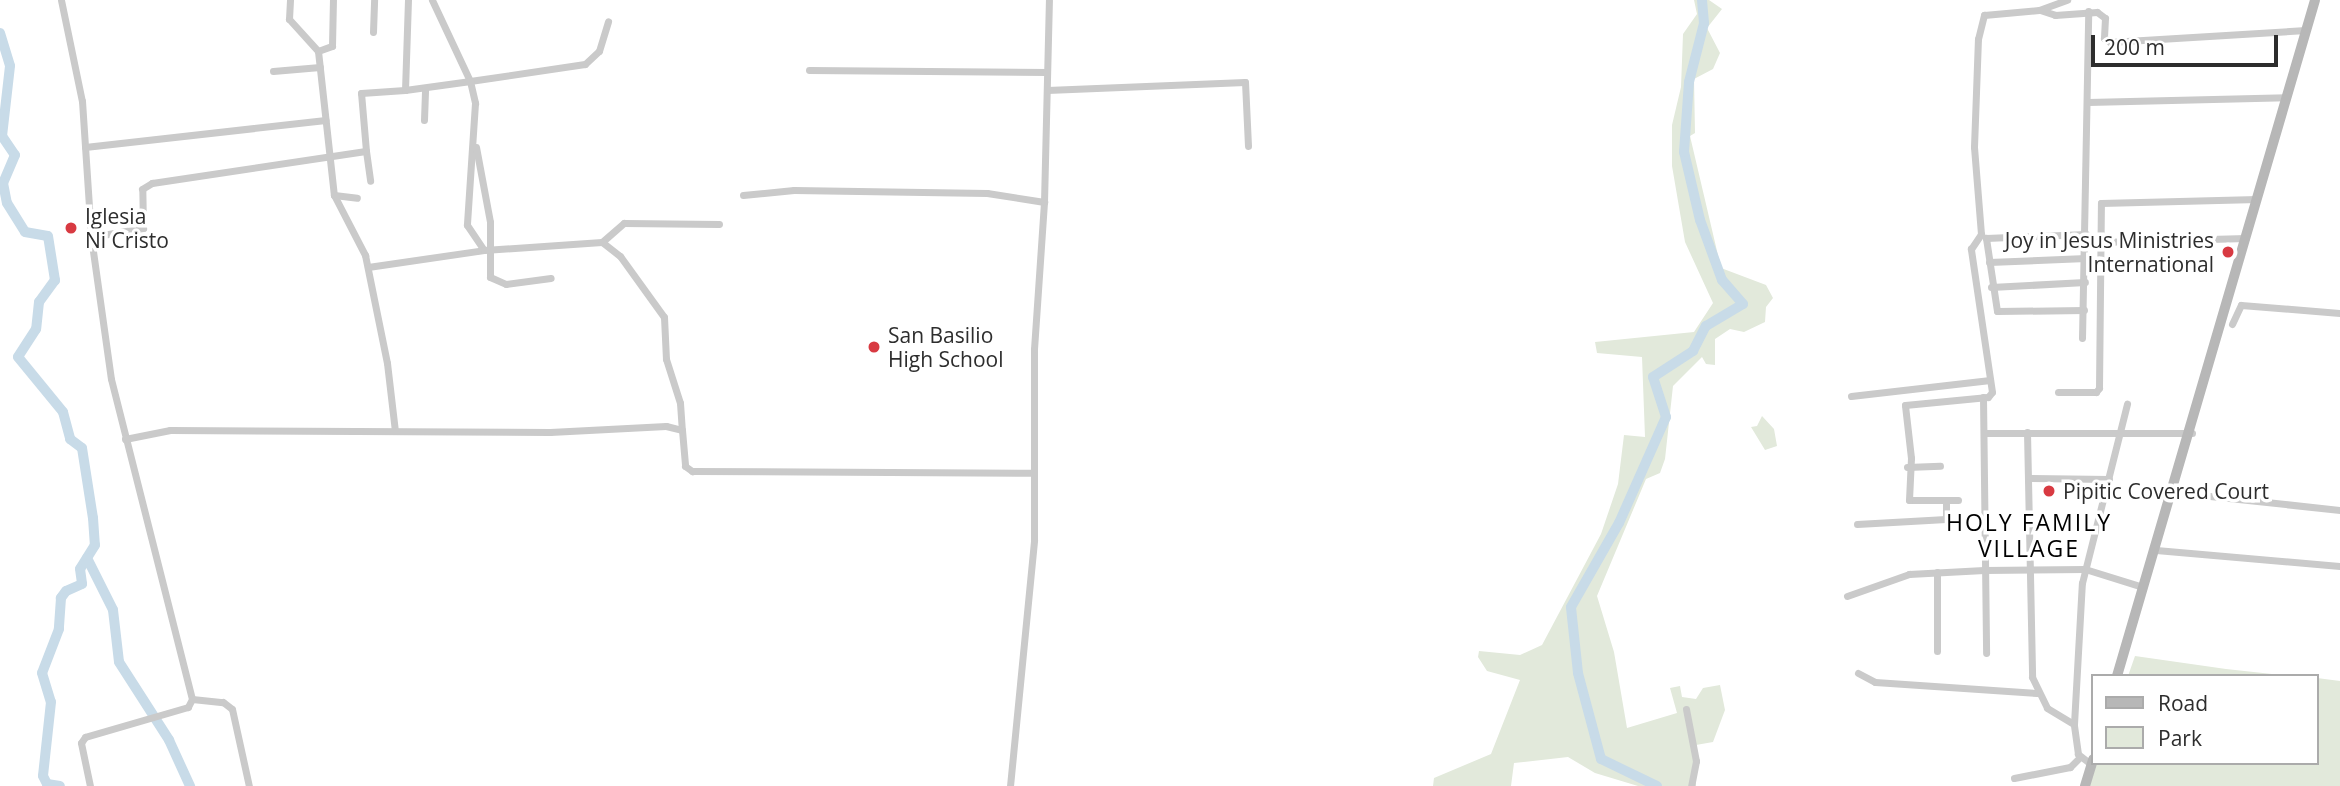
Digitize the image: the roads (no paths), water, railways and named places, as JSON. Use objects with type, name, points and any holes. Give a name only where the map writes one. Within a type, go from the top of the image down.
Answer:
[{"type":"main road","points":[[2119,674],[2192,433],[2315,0]]},
{"type":"main road","points":[[2085,786],[2092,762]]},
{"type":"street","points":[[61,0],[82,101],[91,237],[108,367],[192,699],[188,707],[85,737],[81,743],[90,786]]},
{"type":"street","points":[[289,0],[289,19],[318,51],[334,195],[368,267],[391,383],[395,431]]},
{"type":"street","points":[[318,51],[332,46],[333,0]]},
{"type":"street","points":[[373,32],[374,0]]},
{"type":"street","points":[[405,90],[408,0]]},
{"type":"street","points":[[432,0],[470,81],[474,136],[490,222],[486,250],[489,274],[499,284],[551,278]]},
{"type":"street","points":[[1010,786],[1034,540],[1031,473],[1044,202],[1049,0]]},
{"type":"street","points":[[1958,500],[1909,500],[1908,467],[1911,458],[1905,405],[1990,395],[1971,249],[1981,234],[1974,147],[1978,39],[1984,15],[2039,10],[2064,2],[2066,15]]},
{"type":"street","points":[[2039,10],[2066,15],[2088,11],[2102,14],[2104,38],[2110,42],[2306,30]]},
{"type":"street","points":[[2082,338],[2086,258],[2088,11]]},
{"type":"street","points":[[370,181],[361,93],[425,88],[584,64],[599,51],[608,21]]},
{"type":"street","points":[[273,71],[320,66]]},
{"type":"street","points":[[809,70],[1047,72]]},
{"type":"street","points":[[1047,90],[1245,82],[1248,146]]},
{"type":"street","points":[[424,120],[425,88]]},
{"type":"street","points":[[2088,102],[2286,97]]},
{"type":"street","points":[[85,147],[325,120]]},
{"type":"street","points":[[474,136],[467,225],[486,250]]},
{"type":"street","points":[[91,237],[143,228],[146,185],[366,150]]},
{"type":"street","points":[[743,195],[794,190],[987,193],[1044,202]]},
{"type":"street","points":[[334,195],[357,198]]},
{"type":"street","points":[[2058,392],[2099,391],[2101,203],[2257,199]]},
{"type":"street","points":[[368,267],[486,250],[601,242],[624,223],[719,224]]},
{"type":"street","points":[[2084,310],[1999,312],[1992,287],[1988,236],[2086,234]]},
{"type":"street","points":[[2100,242],[2246,238]]},
{"type":"street","points":[[601,242],[620,256],[664,317],[666,359],[680,403],[685,466],[692,471],[1031,473]]},
{"type":"street","points":[[1989,262],[2086,258]]},
{"type":"street","points":[[1992,287],[2085,282]]},
{"type":"street","points":[[2232,324],[2241,305],[2340,313]]},
{"type":"street","points":[[1851,397],[1990,380]]},
{"type":"street","points":[[1983,397],[1986,653]]},
{"type":"street","points":[[2080,757],[2074,724],[2085,569],[2127,404]]},
{"type":"street","points":[[125,439],[170,430],[550,432],[666,426],[682,430]]},
{"type":"street","points":[[1983,433],[2122,430],[2192,433]]},
{"type":"street","points":[[2027,432],[2030,478],[2031,668],[2037,693],[2051,711],[2074,724]]},
{"type":"street","points":[[1908,467],[1940,466]]},
{"type":"street","points":[[2030,478],[2109,479]]},
{"type":"street","points":[[2172,492],[2340,510]]},
{"type":"street","points":[[1857,524],[1946,519],[1945,500]]},
{"type":"street","points":[[2155,550],[2340,566]]},
{"type":"street","points":[[1847,596],[1897,576],[1984,570],[2085,569],[2143,587]]},
{"type":"street","points":[[1937,572],[1937,651]]},
{"type":"street","points":[[1858,673],[1875,682],[2037,693]]},
{"type":"street","points":[[192,699],[223,702],[232,709],[249,786]]},
{"type":"street","points":[[1686,709],[1696,761],[1691,786]]},
{"type":"street","points":[[2080,757],[2092,762]]},
{"type":"street","points":[[2014,778],[2070,767],[2080,757]]},
{"type":"waterway","points":[[1657,786],[1601,759],[1578,673],[1571,607],[1619,523],[1666,417],[1653,377],[1693,351],[1706,326],[1743,304],[1722,280],[1700,220],[1684,152],[1689,82],[1704,23],[1702,0]]},
{"type":"waterway","points":[[0,33],[10,66],[2,136],[15,155],[3,183],[7,203],[25,232],[48,236],[55,280],[39,302],[36,329],[18,357],[63,412],[70,439],[82,448],[93,518],[95,545],[80,569],[82,584],[66,591],[61,598],[59,629],[42,673],[51,702],[43,776],[47,784],[60,786]]},
{"type":"waterway","points":[[87,558],[113,610],[119,662],[169,740],[190,786]]},
{"type":"place","name":"Iglesia Ni Cristo","points":[[71,228]]},
{"type":"place","name":"Joy in Jesus Ministries International","points":[[2228,252]]},
{"type":"place","name":"San Basilio High School","points":[[874,347]]},
{"type":"place","name":"Pipitic Covered Court","points":[[2049,491]]},
{"type":"district","name":"HOLY FAMILY VILLAGE","points":[[2029,535]]}]
